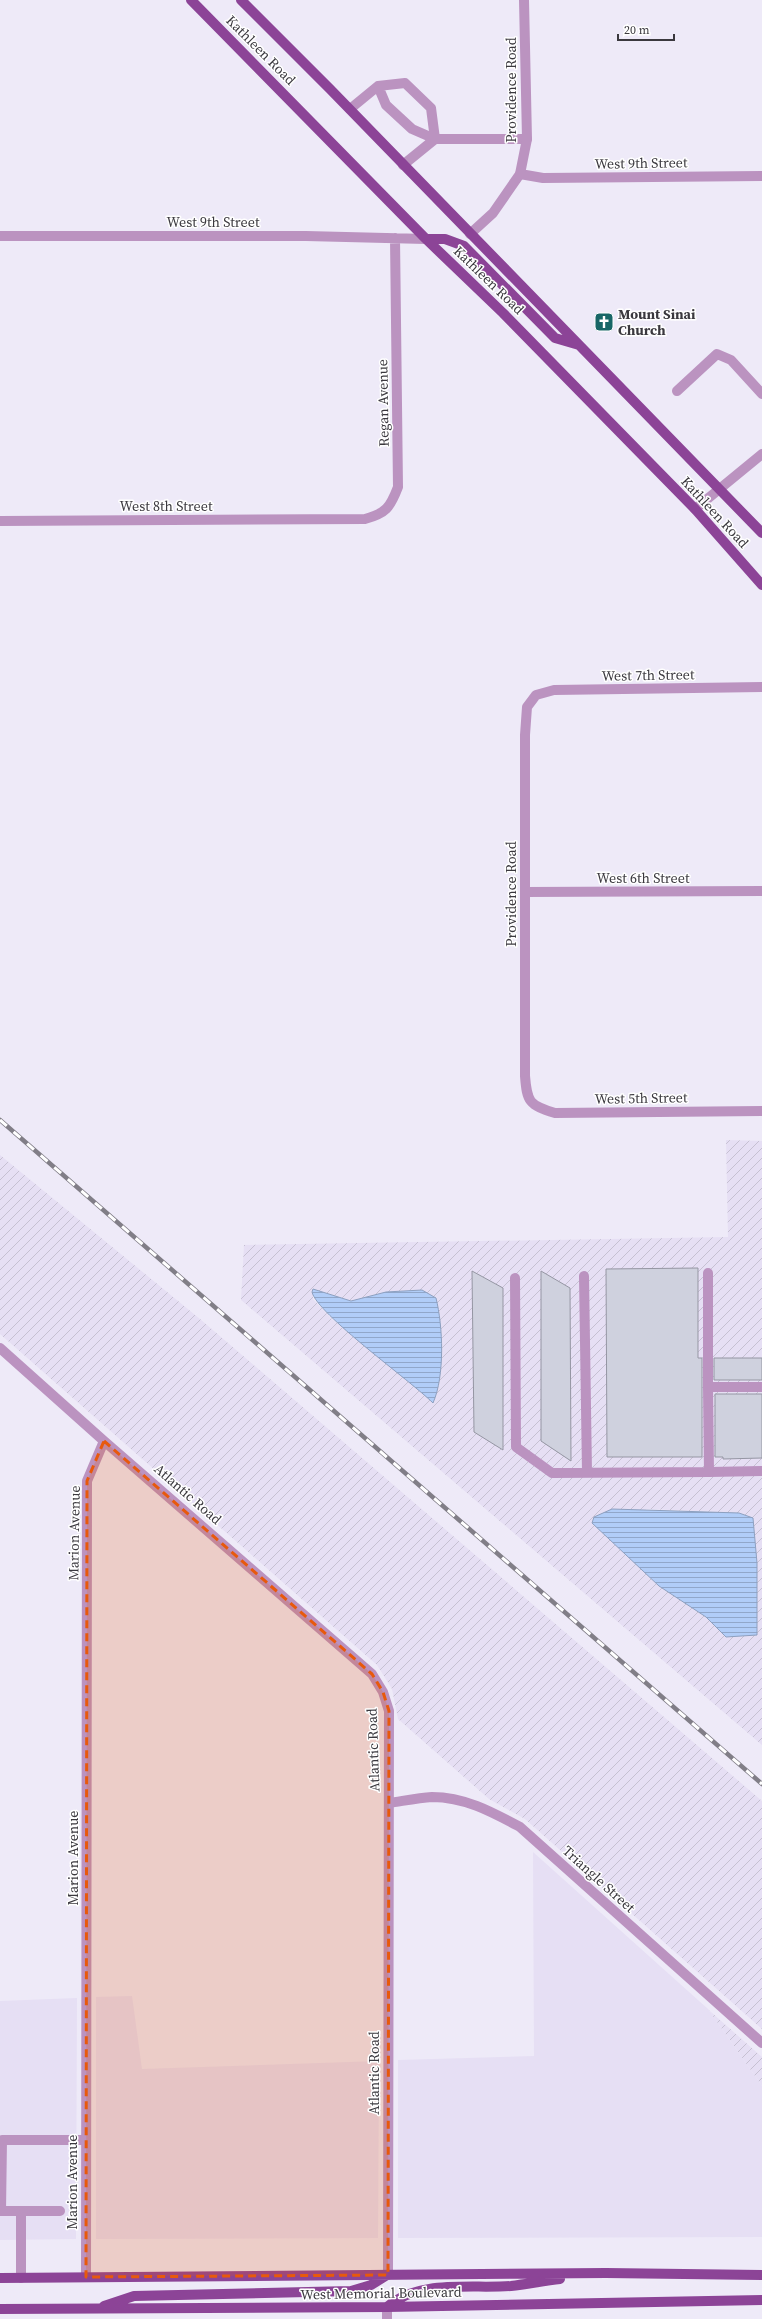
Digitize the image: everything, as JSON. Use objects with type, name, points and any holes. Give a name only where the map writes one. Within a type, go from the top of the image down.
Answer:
[{"type":"main road","name":"Kathleen Road","points":[[191,0],[426,238],[504,313],[695,509],[762,585]]},
{"type":"main road","name":"Kathleen Road","points":[[241,0],[350,109],[470,234],[720,487],[762,533]]},
{"type":"main road","points":[[426,238],[445,239],[464,246],[555,338],[580,346]]},
{"type":"main road","points":[[387,2307],[397,2298],[425,2289],[511,2286],[606,2273]]},
{"type":"main road","name":"West Memorial Boulevard","points":[[0,2278],[606,2273],[762,2275]]},
{"type":"main road","points":[[95,2309],[134,2296],[351,2291],[371,2285],[388,2275]]},
{"type":"main road","name":"West Memorial Boulevard","points":[[0,2309],[387,2307],[762,2300]]},
{"type":"street","name":"Providence Road","points":[[470,234],[493,213],[520,174],[527,139],[524,0]]},
{"type":"street","points":[[350,109],[378,86],[405,83],[431,108],[435,139]]},
{"type":"street","points":[[378,86],[386,105],[412,129],[435,139],[527,139]]},
{"type":"street","points":[[403,164],[435,139]]},
{"type":"street","name":"West 9th Street","points":[[520,174],[543,178],[762,176]]},
{"type":"street","name":"West 9th Street","points":[[0,236],[426,238]]},
{"type":"street","name":"Regan Avenue","points":[[333,519],[365,519],[381,514],[392,503],[398,487],[395,238]]},
{"type":"street","points":[[677,391],[717,354],[731,360],[762,394]]},
{"type":"street","points":[[695,509],[762,454]]},
{"type":"street","name":"West 8th Street","points":[[0,521],[333,519]]},
{"type":"street","name":"West 7th Street","points":[[536,695],[554,690],[762,687]]},
{"type":"street","name":"Providence Road","points":[[526,1095],[525,735],[527,707],[536,695]]},
{"type":"street","name":"West 6th Street","points":[[525,892],[762,891]]},
{"type":"street","name":"West 5th Street","points":[[526,1095],[536,1107],[555,1113],[762,1111]]},
{"type":"street","points":[[708,1273],[709,1472]]},
{"type":"street","points":[[584,1276],[586,1473]]},
{"type":"street","points":[[515,1278],[516,1447],[552,1473],[762,1471]]},
{"type":"street","name":"Atlantic Road","points":[[0,1348],[104,1441],[372,1674],[383,1692],[388,1711],[388,2275]]},
{"type":"street","points":[[708,1387],[762,1387]]},
{"type":"street","name":"Marion Avenue","points":[[86,2277],[87,1481],[104,1441]]},
{"type":"street","name":"Triangle Street","points":[[388,1803],[432,1797],[460,1800],[490,1810],[520,1827],[762,2043]]},
{"type":"street","points":[[60,2211],[1,2211],[2,2140],[86,2140]]},
{"type":"street","points":[[21,2211],[21,2278]]},
{"type":"street","points":[[386,2319],[387,2307]]},
{"type":"highlighted area","points":[[104,1441],[372,1674],[383,1692],[389,1711],[388,2275],[86,2277],[87,1481]]},
{"type":"shaded area","points":[[726,1140],[762,1141],[762,1745],[241,1300],[244,1245],[728,1237]],"holes":[[[313,1289],[351,1301],[386,1292],[422,1290],[436,1298],[440,1368],[433,1402],[332,1319],[313,1299]],[[646,1509],[739,1513],[757,1563],[726,1636],[706,1617],[659,1586],[635,1563]]]},
{"type":"shaded area","points":[[0,1155],[200,1319],[762,1801],[762,2029],[525,1819],[489,1799],[398,1719],[392,1689],[377,1665],[0,1334]]},
{"type":"shaded area","points":[[533,1852],[708,2009],[762,2086],[762,2237],[398,2238],[398,2060],[534,2056]]},
{"type":"shaded area","points":[[132,1996],[142,2069],[379,2061],[378,2238],[96,2239],[96,1997]]},
{"type":"shaded area","points":[[77,1998],[76,2239],[0,2240],[0,2001]]},
{"type":"shaded area","points":[[709,2010],[762,2057],[762,2086]]},
{"type":"water","points":[[313,1289],[351,1301],[386,1292],[422,1290],[436,1298],[440,1322],[442,1351],[440,1379],[433,1403],[366,1348],[330,1316],[318,1302],[312,1292]]},
{"type":"water","points":[[612,1509],[739,1513],[753,1518],[757,1563],[757,1635],[726,1637],[706,1617],[659,1586],[592,1523],[594,1517]]},
{"type":"building","points":[[698,1268],[698,1358],[702,1358],[702,1457],[607,1457],[606,1269]]},
{"type":"building","points":[[472,1271],[503,1288],[503,1450],[474,1432]]},
{"type":"building","points":[[541,1271],[570,1288],[571,1461],[541,1441]]},
{"type":"building","points":[[714,1358],[762,1358],[762,1380],[714,1380]]},
{"type":"building","points":[[715,1394],[762,1394],[762,1458],[723,1459],[723,1457],[715,1457]]},
{"type":"railway","points":[[0,1120],[762,1784]]},
{"type":"place","name":"Mount Sinai Church","points":[[604,322]]}]
